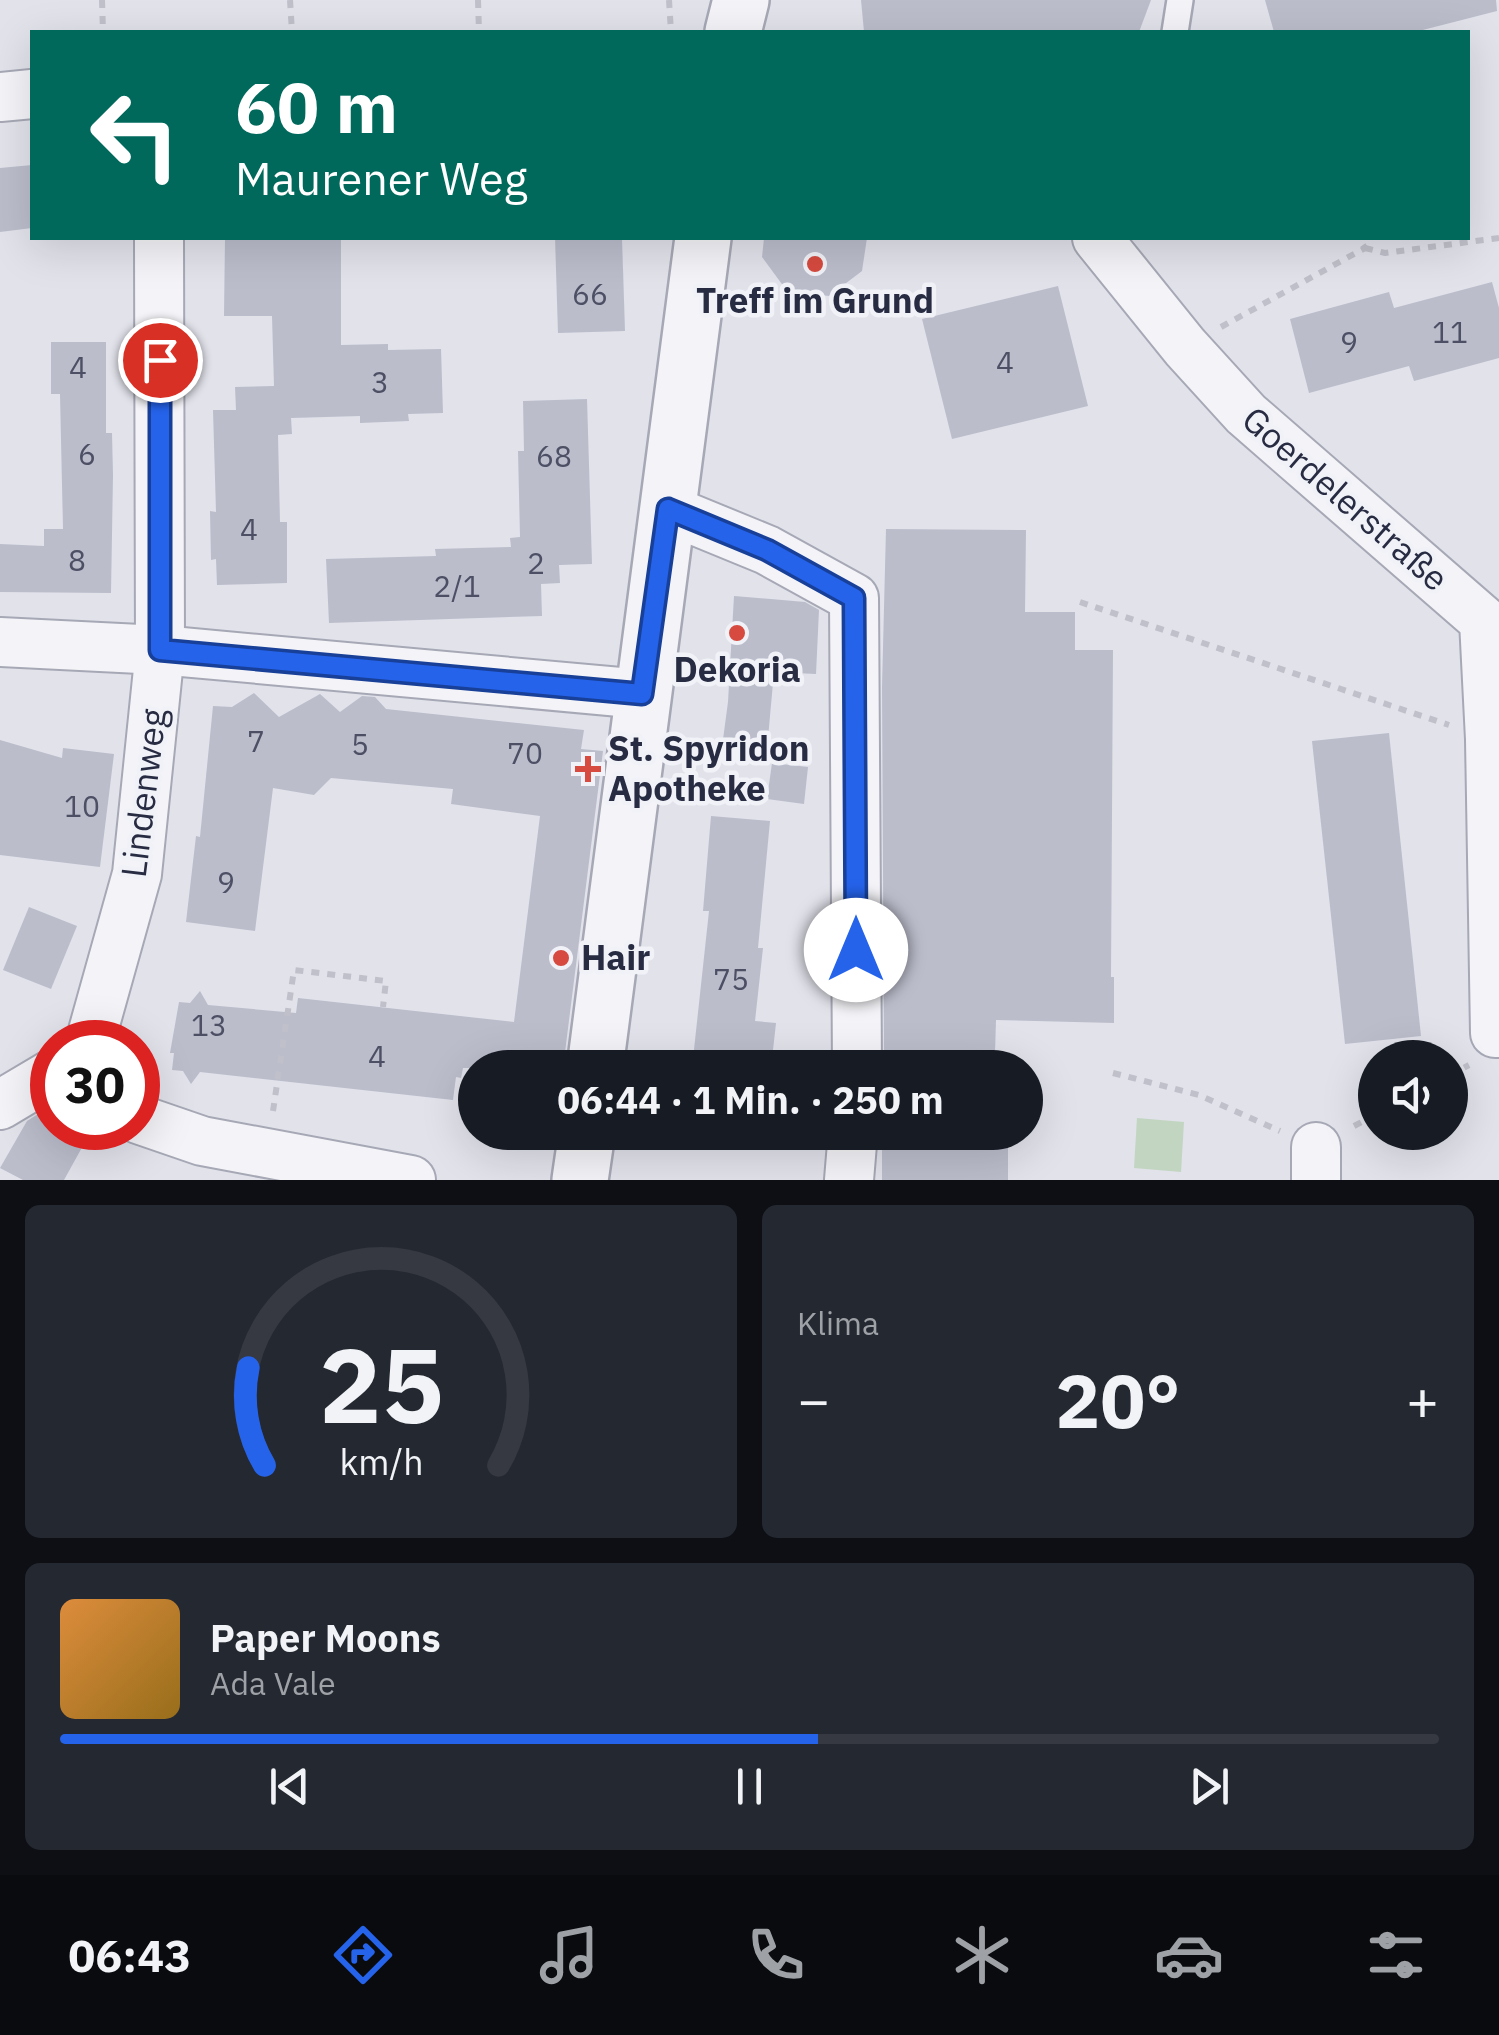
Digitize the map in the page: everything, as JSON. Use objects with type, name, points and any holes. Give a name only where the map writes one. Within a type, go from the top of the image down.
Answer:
[{"type":"street","points":[[733,30],[740,0]]},
{"type":"street","points":[[0,97],[30,94]]},
{"type":"street","name":"Lindenweg","points":[[96,1020],[137,874],[160,650],[159,240]]},
{"type":"street","points":[[597,1050],[702,240]]},
{"type":"street","name":"Goerdelerstraße","points":[[1099,240],[1246,414],[1484,620],[1495,1033],[1499,1033]]},
{"type":"street","points":[[668,509],[767,550],[854,598],[857,1050]]},
{"type":"street","points":[[0,642],[160,650],[642,694]]},
{"type":"street","points":[[0,1105],[30,1087]]},
{"type":"street","points":[[160,1126],[202,1141],[411,1180]]},
{"type":"street","points":[[580,1180],[584,1150]]},
{"type":"street","points":[[850,1180],[852,1150]]},
{"type":"lane","points":[[1175,30],[1180,0]]},
{"type":"path","points":[[102,0],[103,30]]},
{"type":"path","points":[[290,0],[292,30]]},
{"type":"path","points":[[478,0],[480,30]]},
{"type":"path","points":[[669,0],[671,30]]},
{"type":"path","points":[[1359,240],[1365,248],[1385,253],[1499,238]]},
{"type":"path","points":[[1185,346],[1365,248]]},
{"type":"path","points":[[1080,602],[1490,739]]},
{"type":"path","points":[[267,1152],[294,970],[386,982],[383,1007]]},
{"type":"path","points":[[1113,1073],[1199,1095],[1316,1163],[1358,1129]]},
{"type":"green space","points":[[1137,1118],[1184,1122],[1181,1172],[1134,1168]]},
{"type":"building","points":[[861,0],[1151,0],[1140,30],[864,30]]},
{"type":"building","points":[[1265,0],[1496,0],[1497,11],[1423,30],[1273,30]]},
{"type":"building","points":[[30,165],[30,228],[0,232],[0,168]]},
{"type":"building","points":[[225,240],[341,240],[341,345],[388,344],[388,350],[441,349],[443,413],[408,414],[409,421],[360,423],[360,416],[291,418],[292,434],[278,435],[280,522],[287,522],[287,583],[217,585],[216,559],[211,560],[210,511],[216,512],[213,410],[236,410],[235,387],[274,386],[272,316],[224,316]]},
{"type":"building","points":[[555,240],[622,240],[625,331],[558,333]]},
{"type":"building","name":"Treff im Grund","points":[[764,240],[867,240],[862,271],[829,296],[787,291],[762,257]]},
{"type":"building","points":[[1492,282],[1499,308],[1499,358],[1414,381],[1409,366],[1309,393],[1290,319],[1389,292],[1394,308]]},
{"type":"building","points":[[1058,286],[1088,406],[952,439],[922,319]]},
{"type":"building","points":[[51,342],[106,342],[106,433],[112,433],[113,475],[111,593],[0,592],[0,544],[44,546],[44,529],[63,529],[60,394],[51,394]]},
{"type":"building","points":[[587,399],[592,564],[559,565],[560,583],[541,584],[542,616],[329,623],[326,559],[436,556],[435,549],[511,547],[510,538],[520,537],[518,451],[524,451],[523,401]]},
{"type":"building","points":[[886,529],[1026,530],[1025,612],[1075,612],[1075,650],[1113,650],[1114,1023],[996,1020],[995,1050],[884,1050],[882,687]]},
{"type":"building","points":[[734,596],[805,602],[819,610],[816,674],[774,672],[767,749],[722,747]]},
{"type":"building","points":[[254,693],[279,717],[320,694],[340,712],[362,696],[375,697],[386,709],[584,730],[581,749],[603,751],[565,1050],[458,1050],[453,1100],[200,1072],[191,1084],[183,1071],[172,1070],[174,1053],[170,1053],[179,1002],[190,1003],[200,991],[208,1005],[296,1013],[298,998],[514,1022],[540,816],[451,804],[453,789],[331,778],[314,795],[273,788],[255,931],[186,922],[196,836],[200,837],[213,706],[232,707]]},
{"type":"building","points":[[1389,733],[1421,1036],[1345,1044],[1312,741]]},
{"type":"building","points":[[0,740],[62,758],[63,748],[114,754],[100,867],[0,855]]},
{"type":"building","points":[[772,763],[808,767],[804,804],[767,799]]},
{"type":"building","points":[[711,816],[770,821],[755,1021],[776,1023],[773,1050],[694,1050],[709,911],[703,911]]},
{"type":"building","points":[[29,907],[77,926],[51,989],[3,970]]},
{"type":"building","points":[[30,1119],[30,1150],[81,1150],[64,1180],[23,1180],[0,1168]]},
{"type":"building","points":[[882,1150],[1008,1150],[1008,1180],[882,1180]]},
{"type":"place","name":"Treff im Grund","points":[[815,264]]},
{"type":"place","name":"Dekoria","points":[[737,633]]},
{"type":"place","name":"St. Spyridon Apotheke","points":[[588,769]]},
{"type":"place","name":"Hair","points":[[561,958]]},
{"type":"route","points":[[160,360],[160,650],[642,694],[668,509],[767,550],[854,598],[856,950]]}]
